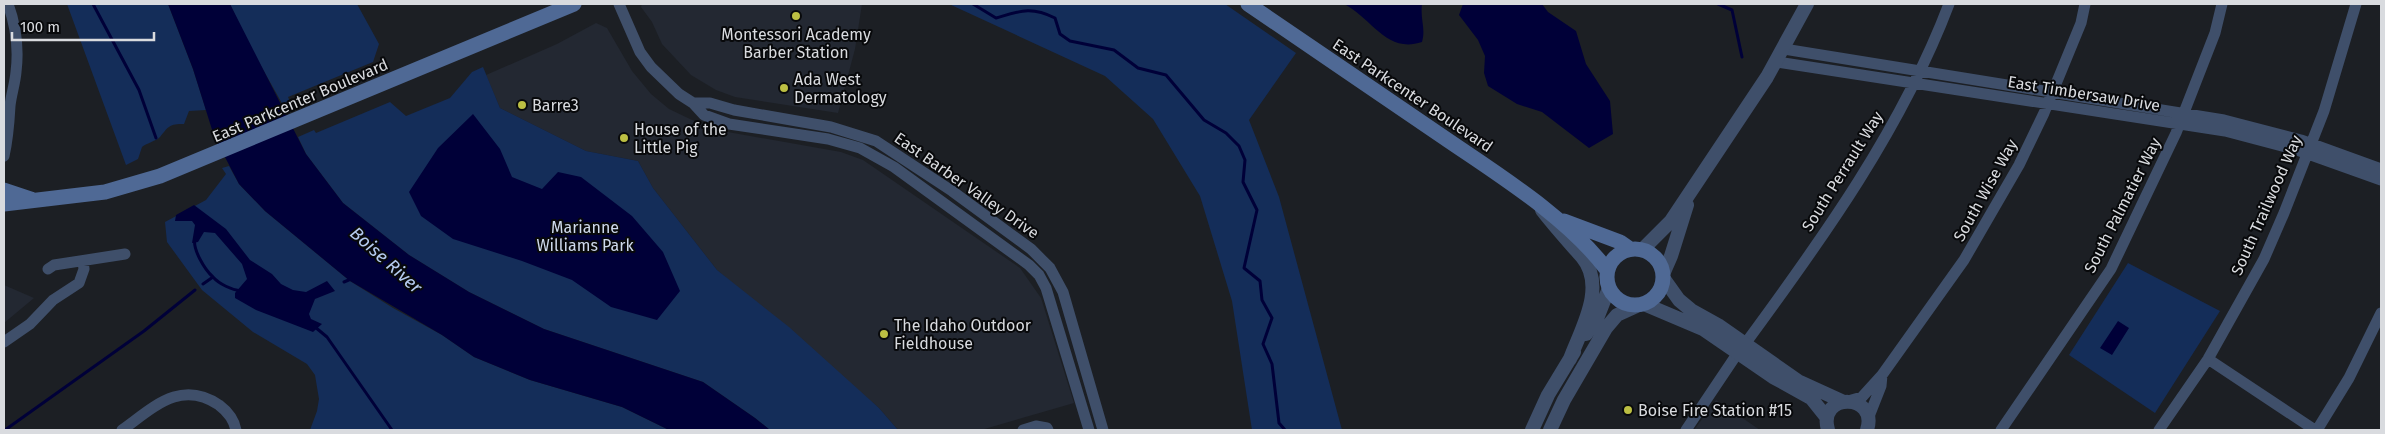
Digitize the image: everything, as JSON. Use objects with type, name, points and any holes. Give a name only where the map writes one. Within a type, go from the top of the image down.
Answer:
[{"type":"main road","name":"East Parkcenter Boulevard","points":[[4,204],[31,199],[72,197],[130,186],[197,162],[574,4]]},
{"type":"main road","name":"East Parkcenter Boulevard","points":[[1248,4],[1480,163],[1556,218],[1593,251],[1608,270]]},
{"type":"main road","name":"East Parkcenter Boulevard","points":[[4,190],[31,199]]},
{"type":"main road","name":"East Parkcenter Boulevard","points":[[1556,218],[1637,249]]},
{"type":"main road","points":[[1637,249],[1657,258],[1664,276],[1658,294],[1642,304],[1621,302],[1609,288],[1608,270],[1616,256],[1637,249]]},
{"type":"street","points":[[4,156],[9,134],[7,102],[16,73],[18,44],[14,20],[8,4]]},
{"type":"street","name":"East Barber Valley Drive","points":[[619,4],[640,52],[651,67],[679,94],[693,103],[704,115],[730,124],[828,139],[860,148],[894,167],[1029,265],[1039,276],[1046,288],[1090,430]]},
{"type":"street","points":[[1637,249],[1665,228],[1693,188],[1777,62],[1807,4]]},
{"type":"street","name":"South Perrault Way","points":[[1686,430],[1848,197],[1914,84],[1949,4]]},
{"type":"street","name":"South Wise Way","points":[[1846,402],[1862,397],[1882,375],[1964,260],[2018,165],[2048,104],[2081,23],[2086,4]]},
{"type":"street","name":"South Palmatier Way","points":[[2001,430],[2111,269],[2182,119],[2215,33],[2222,4]]},
{"type":"street","name":"South Trailwood Way","points":[[2159,430],[2208,359],[2264,259],[2310,148],[2334,81],[2356,4]]},
{"type":"street","name":"East Timbersaw Drive","points":[[1784,49],[2053,92],[2182,119]]},
{"type":"street","name":"East Timbersaw Drive","points":[[1777,62],[2048,104],[2182,119],[2224,120],[2381,169]]},
{"type":"street","name":"East Barber Valley Drive","points":[[693,103],[710,103],[734,110],[831,127],[876,141],[952,191],[1031,249],[1050,268],[1063,292],[1103,430]]},
{"type":"street","name":"East Timbersaw Drive","points":[[2310,148],[2381,180]]},
{"type":"street","points":[[1693,188],[1664,276],[1679,300],[1691,310],[1773,377],[1811,398],[1827,426]]},
{"type":"street","points":[[1539,206],[1560,235],[1583,258],[1592,282],[1590,307],[1570,359]]},
{"type":"street","points":[[48,269],[54,265],[125,254]]},
{"type":"street","points":[[4,342],[30,324],[52,300],[79,283],[84,269],[83,261]]},
{"type":"street","points":[[1532,430],[1548,395],[1598,316],[1609,288]]},
{"type":"street","points":[[1550,430],[1564,400],[1606,328],[1617,315],[1642,304],[1703,329],[1798,381],[1846,402],[1860,406],[1869,425]]},
{"type":"street","points":[[2208,359],[2316,430],[2349,378],[2381,313]]},
{"type":"street","name":"South Wise Way","points":[[1869,425],[1881,386],[1882,375]]},
{"type":"street","points":[[122,430],[164,400],[188,394],[199,395],[212,401],[223,409],[235,427]]},
{"type":"street","points":[[1827,426],[1833,408],[1846,402]]},
{"type":"street","points":[[1024,430],[1036,426],[1048,429]]},
{"type":"shaded area","points":[[642,4],[862,4],[855,49],[838,113],[735,97],[716,90],[691,75],[662,44],[652,22],[641,7]]},
{"type":"shaded area","points":[[596,23],[607,28],[632,71],[651,94],[669,109],[711,129],[841,152],[863,160],[1020,268],[1041,298],[1074,403],[981,430],[898,430],[879,408],[717,270],[653,188],[638,161],[586,151],[500,108],[486,75],[557,44]]},
{"type":"shaded area","points":[[4,285],[34,298],[4,323]]},
{"type":"shaded area","points":[[1716,400],[1760,430],[1694,430]]},
{"type":"green space","points":[[67,4],[168,4],[193,69],[206,110],[189,111],[184,124],[170,126],[158,138],[142,147],[138,159],[126,165]]},
{"type":"green space","points":[[230,4],[357,4],[379,44],[373,62],[288,97],[291,104],[284,107],[247,41]]},
{"type":"green space","points":[[949,4],[1225,4],[1296,53],[1249,120],[1279,197],[1342,430],[1252,430],[1232,301],[1200,196],[1153,119],[1105,76]]},
{"type":"green space","name":"Marianne Williams Park","points":[[483,67],[500,108],[586,151],[638,161],[653,188],[717,270],[789,327],[879,408],[898,430],[770,430],[703,382],[544,329],[469,292],[409,255],[343,203],[306,154],[298,137],[314,130],[316,133],[390,102],[406,116],[450,98],[472,72]]},
{"type":"green space","points":[[229,166],[239,184],[265,211],[350,281],[393,308],[442,335],[474,357],[530,380],[622,407],[669,430],[310,430],[319,399],[315,375],[307,364],[253,332],[202,290],[167,242],[165,222],[206,200],[226,174],[222,168]]},
{"type":"green space","points":[[2128,263],[2220,311],[2155,413],[2069,355]]},
{"type":"water","name":"Boise River","points":[[168,4],[230,4],[306,154],[343,203],[409,255],[469,292],[544,329],[703,382],[770,430],[669,430],[622,407],[530,380],[474,357],[442,335],[350,281],[265,211],[239,184],[214,136],[193,69]]},
{"type":"water","points":[[1344,4],[1422,4],[1422,42],[1409,44],[1389,39]]},
{"type":"water","points":[[1463,4],[1542,4],[1548,12],[1576,31],[1586,64],[1610,101],[1613,134],[1589,148],[1542,112],[1517,104],[1488,86],[1484,73],[1485,56],[1478,40],[1459,15]]},
{"type":"water","points":[[473,114],[500,149],[512,177],[542,189],[558,172],[581,177],[632,216],[663,252],[680,291],[657,320],[611,307],[572,280],[522,261],[453,239],[421,216],[409,192],[438,148]]},
{"type":"water","points":[[194,205],[226,229],[250,260],[272,274],[281,284],[293,290],[306,292],[327,281],[335,291],[315,299],[309,314],[311,319],[322,324],[313,332],[256,310],[235,298],[235,293],[247,279],[242,264],[215,233],[204,232],[198,242],[192,243],[195,225],[192,221],[175,221],[176,215]]},
{"type":"water","points":[[2118,321],[2129,328],[2112,355],[2100,348]]},
{"type":"waterway","points":[[93,4],[139,90],[156,138]]},
{"type":"waterway","points":[[973,4],[996,18],[1026,11],[1047,14],[1055,18],[1060,34],[1070,41],[1114,50],[1138,68],[1166,75],[1204,120],[1226,133],[1239,146],[1245,160],[1243,182],[1257,210],[1244,268],[1260,281],[1262,300],[1272,318],[1263,344],[1272,364],[1279,423],[1285,430]]},
{"type":"waterway","points":[[1718,4],[1732,10],[1742,57]]},
{"type":"waterway","points":[[195,238],[197,253],[210,274],[222,284],[241,291]]},
{"type":"waterway","points":[[203,284],[213,277]]},
{"type":"waterway","points":[[344,282],[351,279]]},
{"type":"waterway","points":[[5,430],[144,331],[195,290]]},
{"type":"waterway","points":[[315,327],[327,337],[392,430]]},
{"type":"place","name":"Montessori Academy Barber Station","points":[[796,16]]},
{"type":"place","name":"Ada West Dermatology","points":[[784,88]]},
{"type":"place","name":"Barre3","points":[[522,105]]},
{"type":"place","name":"House of the Little Pig","points":[[624,138]]},
{"type":"place","name":"The Idaho Outdoor Fieldhouse","points":[[884,334]]},
{"type":"place","name":"Boise Fire Station #15","points":[[1628,410]]}]
